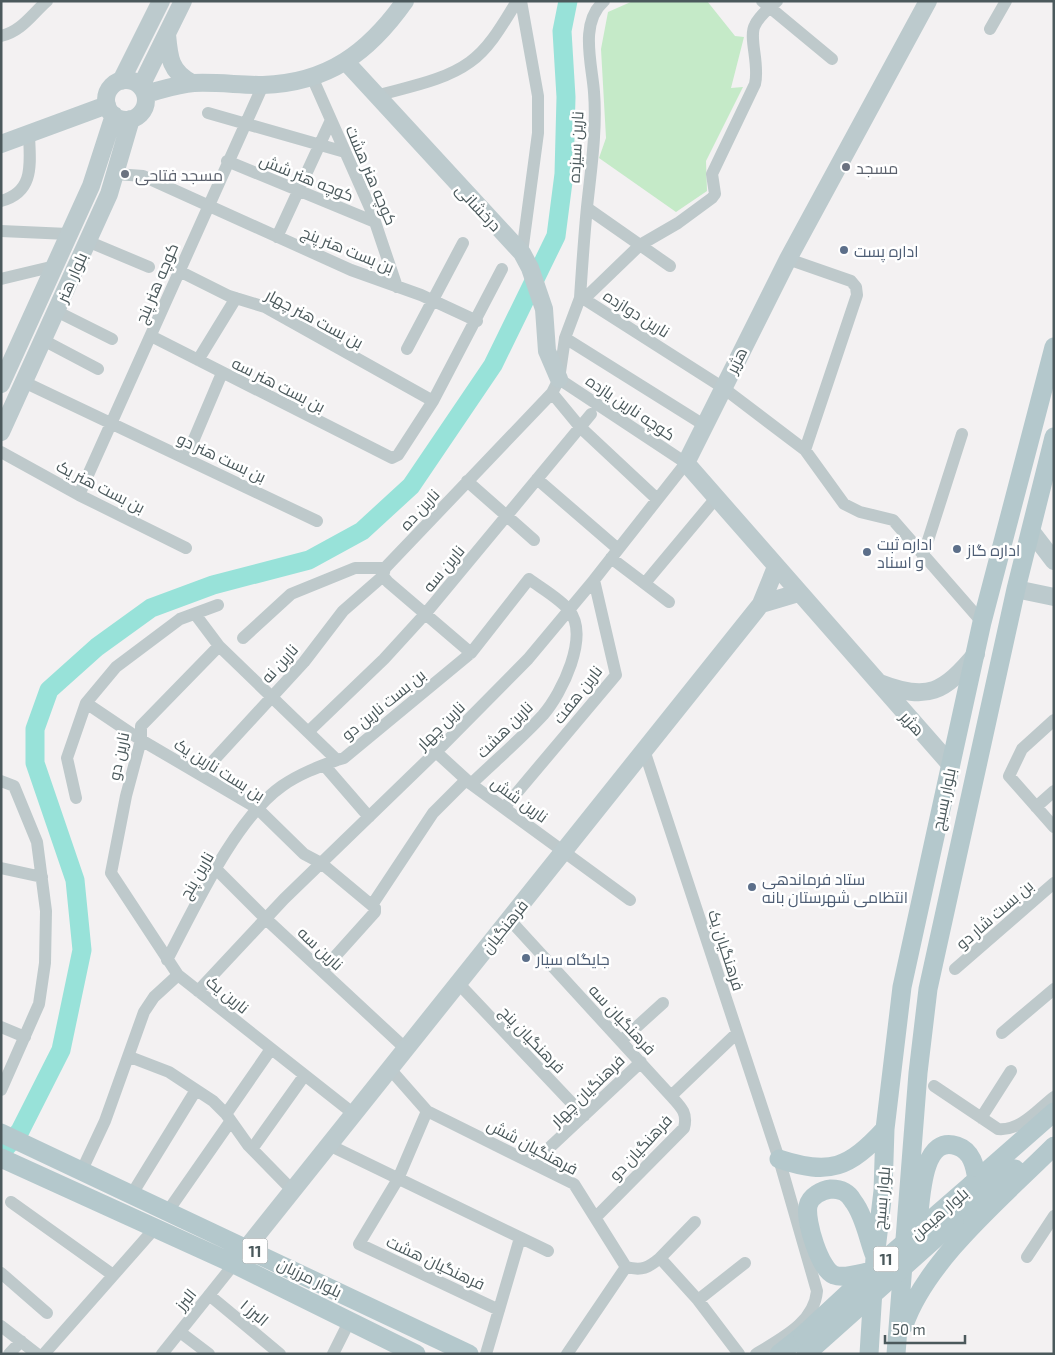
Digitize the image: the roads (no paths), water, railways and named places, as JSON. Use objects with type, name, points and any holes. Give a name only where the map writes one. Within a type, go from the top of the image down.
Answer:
[{"type":"main road","points":[[117,113],[109,90],[121,81],[161,1]]},
{"type":"main road","points":[[143,90],[183,1]]},
{"type":"main road","points":[[143,90],[192,83],[263,85],[292,82],[312,77],[346,62],[369,45],[389,24],[405,1]]},
{"type":"main road","name":"هژیر","points":[[928,1],[788,259],[722,386],[686,463],[798,593],[950,764]]},
{"type":"main road","points":[[167,33],[171,65],[182,78],[192,83]]},
{"type":"main road","name":"درخشانی","points":[[346,62],[522,252],[530,268],[544,309],[547,351],[555,386]]},
{"type":"main road","points":[[1,144],[117,113],[143,110],[146,102],[143,90],[135,82],[121,81]]},
{"type":"main road","name":"بلوار هنر","points":[[1,432],[116,174],[117,113]]},
{"type":"main road","name":"بلوار هنر","points":[[1,384],[91,186],[117,113]]},
{"type":"main road","name":"بلوار بسیج","points":[[869,1354],[872,1332],[874,1264],[883,1190],[885,1129],[902,987],[982,622],[1054,347]]},
{"type":"main road","name":"بلوار بسیج","points":[[901,1287],[918,1073],[928,989],[1016,589],[1054,438]]},
{"type":"main road","points":[[1031,531],[1054,561]]},
{"type":"main road","name":"فرهنگیان","points":[[234,1264],[761,604],[776,567]]},
{"type":"main road","points":[[1016,589],[1053,595]]},
{"type":"main road","points":[[761,604],[798,593]]},
{"type":"main road","name":"هژیر","points":[[877,682],[903,692],[933,690],[956,678],[976,654]]},
{"type":"main road","points":[[922,902],[945,908]]},
{"type":"main road","name":"بلوار هیمن","points":[[779,1354],[803,1335],[874,1264],[974,1183],[1054,1112]]},
{"type":"main road","points":[[778,1159],[802,1167],[825,1168],[838,1165],[862,1154],[885,1129]]},
{"type":"main road","name":"بلوار مرزبان","points":[[1,1133],[168,1210],[469,1354]]},
{"type":"main road","name":"بلوار هیمن","points":[[806,1354],[1054,1134]]},
{"type":"main road","name":"11","points":[[897,1350],[901,1287],[915,1244],[924,1172],[930,1154],[941,1145],[952,1144],[964,1148],[970,1156],[974,1183]]},
{"type":"main road","points":[[897,1350],[910,1308],[924,1284],[966,1234],[1051,1153]]},
{"type":"main road","name":"بلوار مرزبان","points":[[1,1158],[234,1264],[416,1354]]},
{"type":"street","points":[[1,36],[18,29],[47,1]]},
{"type":"street","points":[[376,96],[439,78],[470,62],[495,35],[517,1]]},
{"type":"street","points":[[521,1],[538,96],[538,133],[522,252]]},
{"type":"street","name":"نارین سیزده","points":[[582,298],[587,208],[594,148],[594,92],[589,56],[589,34],[597,7],[604,1]]},
{"type":"street","points":[[990,29],[1006,1]]},
{"type":"street","points":[[582,298],[640,245],[678,223],[708,202],[715,194],[712,174],[755,84],[758,72],[752,40],[755,25],[769,3],[832,59]]},
{"type":"street","name":"کوچه هنر هشت","points":[[312,77],[375,222],[398,287]]},
{"type":"street","name":"کوچه هنر پنج","points":[[79,495],[112,425],[227,161],[263,85]]},
{"type":"street","points":[[208,113],[345,152]]},
{"type":"street","points":[[277,237],[331,120]]},
{"type":"street","points":[[1,201],[14,196],[27,183],[30,168],[29,135]]},
{"type":"street","name":"کوچه هنر شش","points":[[227,161],[375,222]]},
{"type":"street","name":"بن بست هنر پنج","points":[[116,174],[143,176],[350,270],[398,287],[477,320]]},
{"type":"street","points":[[587,208],[670,266]]},
{"type":"street","points":[[1,232],[68,234]]},
{"type":"street","points":[[87,242],[149,267]]},
{"type":"street","points":[[407,349],[462,243]]},
{"type":"street","points":[[788,259],[851,281],[856,287],[857,295],[805,450]]},
{"type":"street","points":[[1,279],[55,266]]},
{"type":"street","points":[[433,401],[502,269]]},
{"type":"street","name":"بن بست هنر چهار","points":[[179,271],[236,298],[265,308],[433,401]]},
{"type":"street","points":[[198,360],[236,298]]},
{"type":"street","name":"نارین دوازده","points":[[555,386],[565,338],[582,298],[722,386],[805,450],[844,504],[860,512],[893,520],[982,622]]},
{"type":"street","points":[[56,311],[112,339]]},
{"type":"street","name":"بن بست هنر سه","points":[[151,336],[392,458],[398,455],[433,401]]},
{"type":"street","points":[[565,338],[704,425]]},
{"type":"street","points":[[43,340],[98,369]]},
{"type":"street","points":[[186,458],[222,373]]},
{"type":"street","name":"بن بست هنر دو","points":[[24,382],[317,521]]},
{"type":"street","points":[[555,386],[580,427],[657,499]]},
{"type":"street","name":"کوچه نارین یازده","points":[[555,386],[686,463]]},
{"type":"street","name":"نارین ده","points":[[384,572],[555,386]]},
{"type":"street","name":"نارین سه","points":[[308,732],[384,658],[426,613],[507,518],[591,414]]},
{"type":"street","points":[[923,556],[962,434]]},
{"type":"street","name":"بن بست هنر یک","points":[[1,452],[79,495],[186,548]]},
{"type":"street","name":"نارین چهار","points":[[198,992],[266,919],[528,659],[615,554],[686,463]]},
{"type":"street","points":[[537,479],[645,583],[670,602]]},
{"type":"street","points":[[467,481],[534,540]]},
{"type":"street","points":[[645,583],[716,498]]},
{"type":"street","points":[[244,638],[291,594],[355,568],[384,572],[471,653]]},
{"type":"street","name":"نارین نه","points":[[201,774],[304,662],[343,611],[384,572]]},
{"type":"street","name":"بن بست نارین دو","points":[[195,614],[219,646],[337,760],[344,758],[471,653],[529,579],[569,610]]},
{"type":"street","name":"نارین هفت","points":[[504,808],[616,675],[594,580]]},
{"type":"street","points":[[76,798],[66,758],[86,704],[116,667],[180,619],[218,605]]},
{"type":"street","name":"نارین هشت","points":[[322,971],[374,908],[433,813],[544,714],[561,685],[577,644],[575,625],[569,610]]},
{"type":"street","name":"نارین دو","points":[[111,873],[126,796],[141,740],[141,726],[219,646]]},
{"type":"street","name":"بن بست نارین یک","points":[[86,704],[141,740],[257,808],[304,854],[322,863],[374,908]]},
{"type":"street","points":[[1054,720],[1022,749],[1009,776],[1054,827]]},
{"type":"street","name":"فرهنگیان یک","points":[[644,750],[778,1159],[817,1291],[816,1303],[810,1315],[785,1335],[756,1354]]},
{"type":"street","name":"نارین شش","points":[[436,752],[468,782],[630,900]]},
{"type":"street","name":"نارین پنج","points":[[167,960],[216,869],[257,808],[281,786],[302,773],[337,760]]},
{"type":"street","points":[[324,765],[369,817]]},
{"type":"street","points":[[1,781],[14,786],[37,842],[46,911],[45,963],[40,1004],[1,1090]]},
{"type":"street","points":[[1036,807],[1054,791]]},
{"type":"street","points":[[1,868],[42,877]]},
{"type":"street","name":"نارین سه","points":[[216,869],[266,919],[406,1049]]},
{"type":"street","name":"نارین یک","points":[[111,873],[178,975],[354,1114]]},
{"type":"street","name":"بن بست شار دو","points":[[955,969],[1054,883]]},
{"type":"street","name":"فرهنگیان سه","points":[[509,919],[671,1096]]},
{"type":"street","points":[[82,1170],[105,1121],[130,1057],[144,1012],[154,997],[178,975]]},
{"type":"street","name":"فرهنگیان پنج","points":[[458,983],[584,1116]]},
{"type":"street","points":[[1002,1033],[1054,989]]},
{"type":"street","points":[[622,1041],[663,1003]]},
{"type":"street","points":[[1,1027],[25,1037]]},
{"type":"street","name":"فرهنگیان دو","points":[[596,1218],[684,1128],[686,1119],[684,1112],[671,1096],[737,1033]]},
{"type":"street","points":[[168,1210],[272,1050]]},
{"type":"street","points":[[130,1057],[169,1072],[213,1101],[252,1149],[293,1190]]},
{"type":"street","name":"فرهنگیان چهار","points":[[533,1163],[641,1062]]},
{"type":"street","name":"فرهنگیان شش","points":[[390,1069],[427,1111],[574,1184],[626,1267]]},
{"type":"street","points":[[981,1118],[1011,1071]]},
{"type":"street","points":[[252,1149],[304,1076]]},
{"type":"street","points":[[934,1086],[998,1129],[1009,1130],[1020,1125],[1054,1097]]},
{"type":"street","points":[[132,1194],[196,1090]]},
{"type":"street","points":[[398,1179],[427,1111]]},
{"type":"street","points":[[329,1145],[548,1251]]},
{"type":"street","name":"فرهنگیان هشت","points":[[398,1179],[359,1244],[499,1310]]},
{"type":"street","points":[[11,1202],[113,1275]]},
{"type":"street","points":[[1027,1257],[1054,1216]]},
{"type":"street","points":[[567,1354],[626,1267],[637,1270],[647,1269],[695,1222]]},
{"type":"street","points":[[44,1354],[155,1228]]},
{"type":"street","points":[[486,1354],[520,1238]]},
{"type":"street","points":[[660,1258],[698,1300],[739,1354]]},
{"type":"street","points":[[698,1300],[745,1263]]},
{"type":"street","name":"البرز","points":[[162,1354],[234,1264]]},
{"type":"street","points":[[1,1273],[47,1313]]},
{"type":"street","name":"البرز ۱","points":[[209,1295],[280,1354]]},
{"type":"street","points":[[333,1354],[349,1322]]},
{"type":"street","points":[[1,1326],[37,1354]]},
{"type":"street","points":[[180,1332],[210,1354]]},
{"type":"street","points":[[9,1354],[21,1341]]},
{"type":"waterway","points":[[1,1153],[20,1131],[61,1050],[82,950],[75,880],[35,763],[35,729],[49,690],[97,647],[151,608],[213,585],[309,560],[362,531],[411,486],[493,365],[556,236],[564,174],[566,97],[562,31],[568,1]]},
{"type":"place","name":"مسجد","points":[[846,167]]},
{"type":"place","name":"مسجد فتاحی","points":[[125,174]]},
{"type":"place","name":"اداره پست","points":[[844,250]]},
{"type":"place","name":"اداره گاز","points":[[957,549]]},
{"type":"place","name":"اداره ثبت و اسناد","points":[[867,552]]},
{"type":"place","name":"ستاد فرماندهی انتظامی شهرستان بانه","points":[[752,887]]},
{"type":"place","name":"جایگاه سیار","points":[[526,958]]}]
